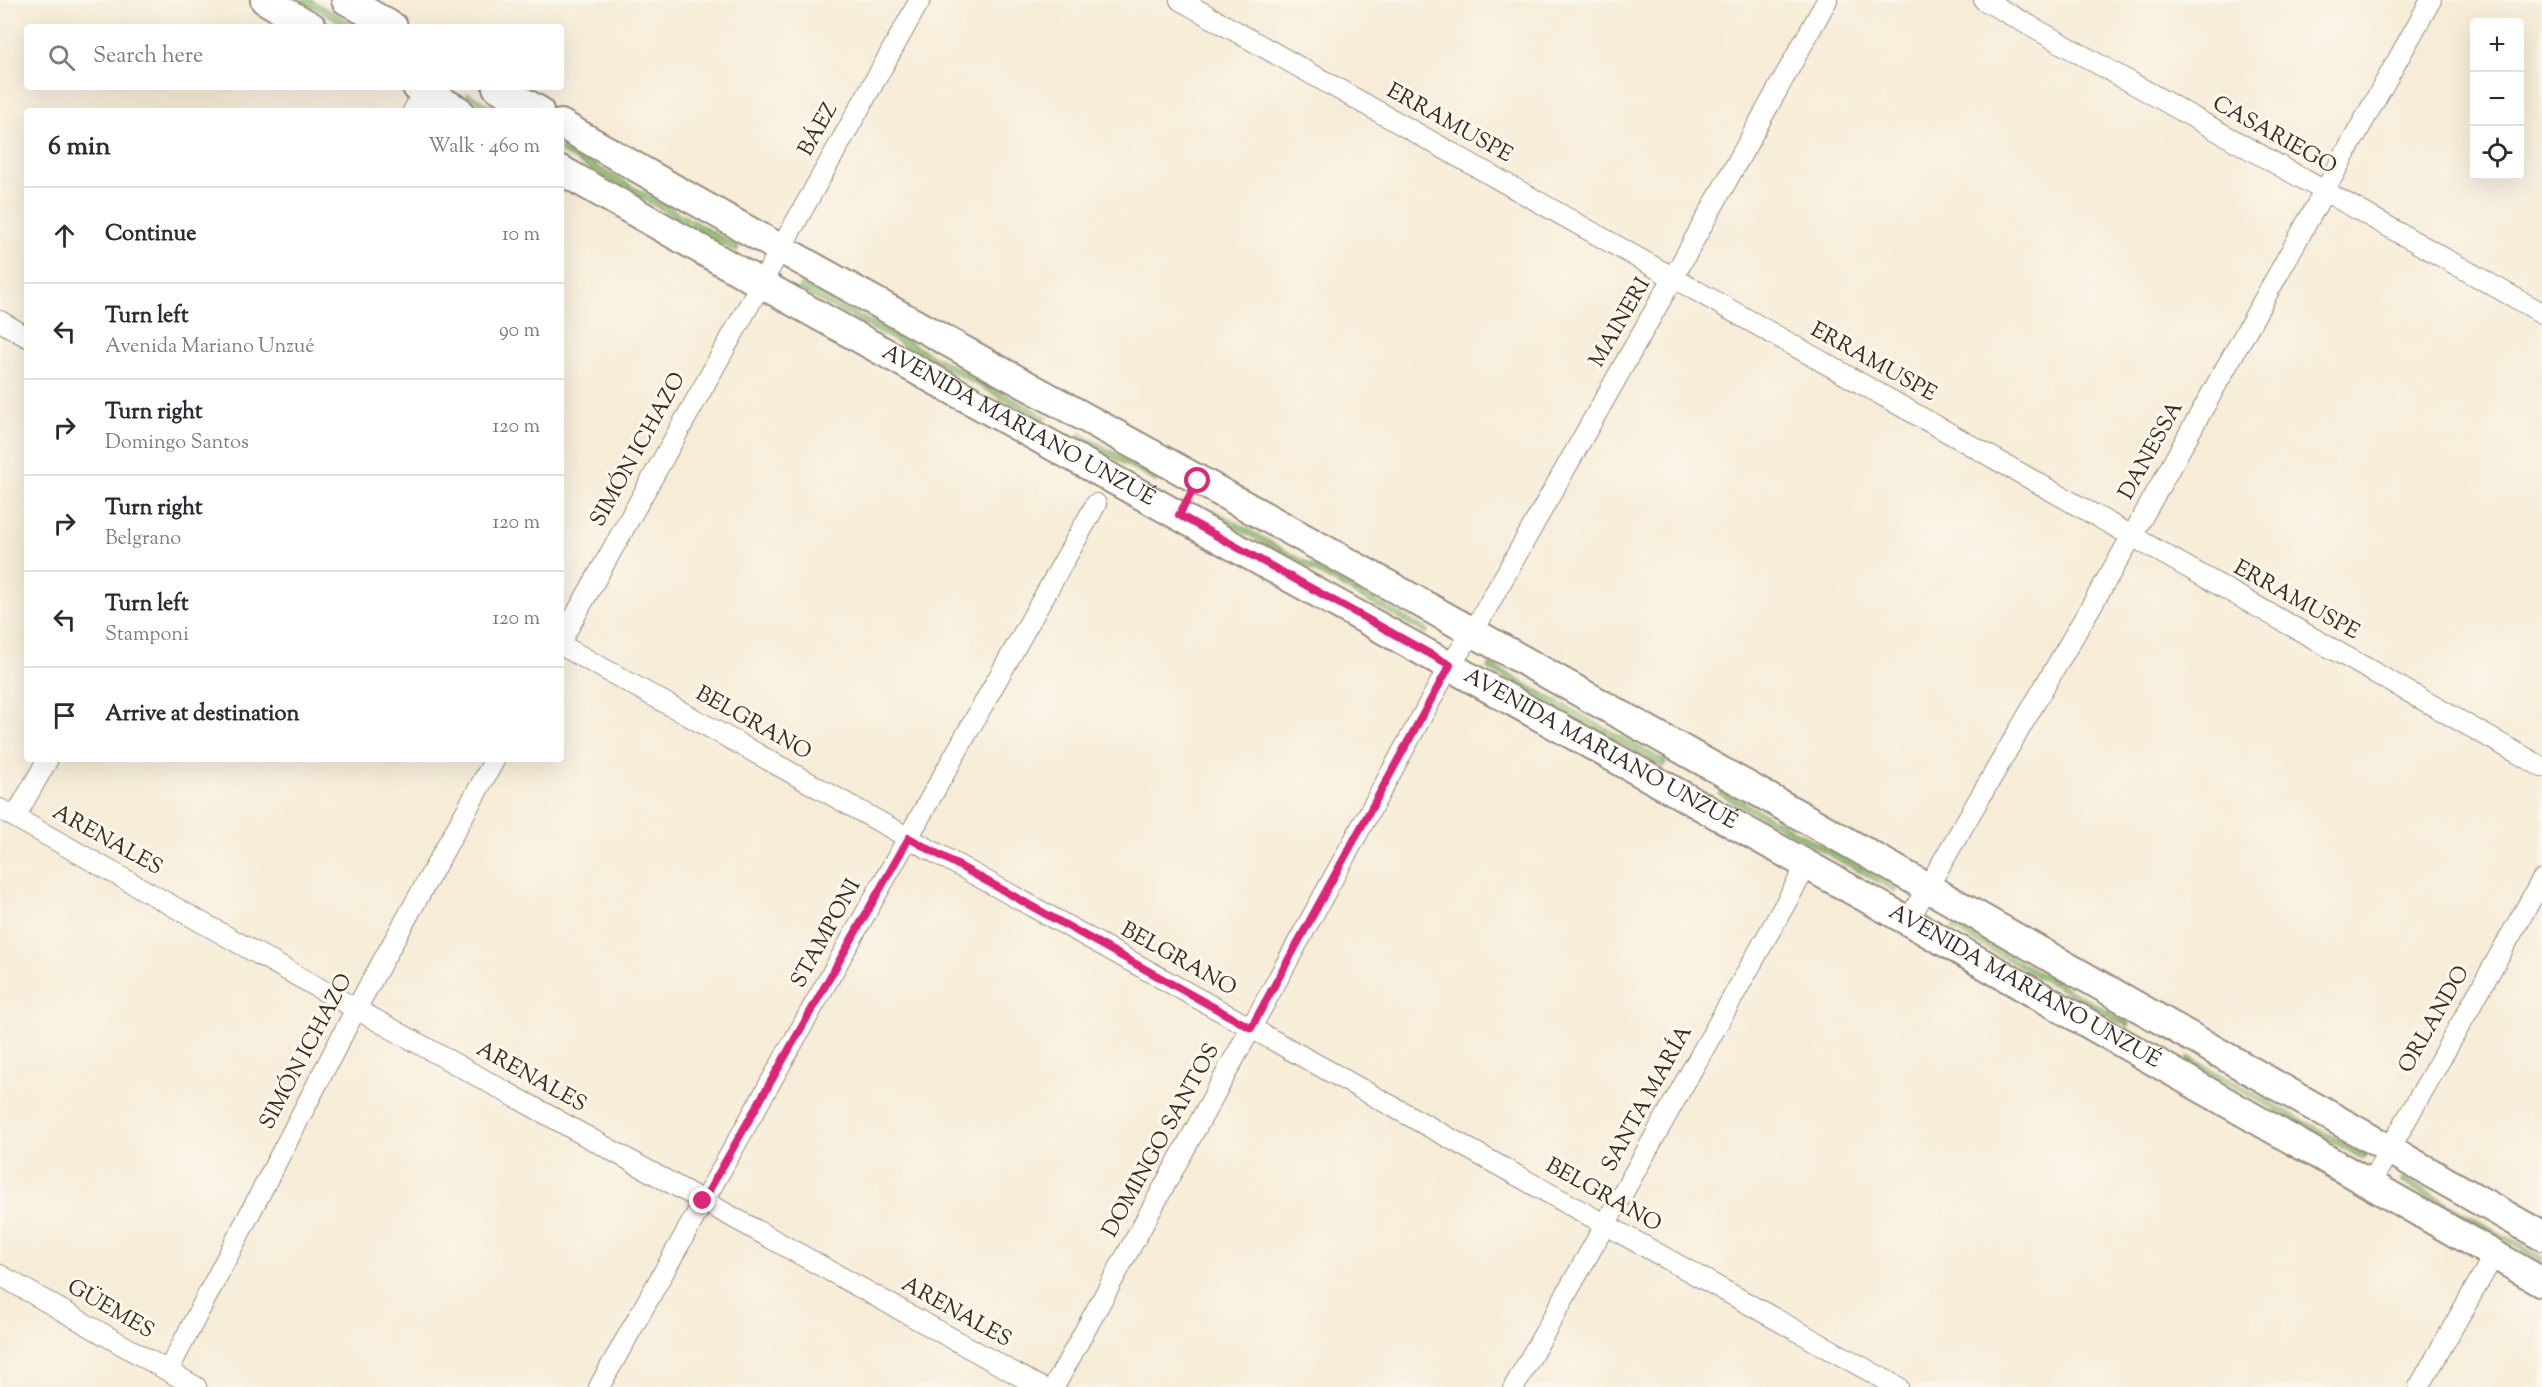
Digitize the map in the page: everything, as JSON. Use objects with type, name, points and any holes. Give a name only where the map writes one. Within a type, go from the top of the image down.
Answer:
[{"type":"main road","points":[[265,0],[307,24]]},
{"type":"main road","points":[[346,0],[388,24]]},
{"type":"main road","points":[[502,90],[534,108]]},
{"type":"main road","points":[[420,94],[452,108]]},
{"type":"main road","name":"AVENIDA MARIANO UNZUÉ","points":[[564,126],[779,250],[1703,760],[2542,1236]]},
{"type":"main road","name":"AVENIDA MARIANO UNZUÉ","points":[[564,172],[1908,921],[2542,1282]]},
{"type":"main road","points":[[1052,445],[1072,411]]},
{"type":"main road","points":[[1179,515],[1198,481]]},
{"type":"main road","points":[[1685,797],[1703,760]]},
{"type":"street","name":"BÁEZ","points":[[760,283],[920,0]]},
{"type":"street","name":"ERRAMUSPE","points":[[1180,0],[2542,767]]},
{"type":"street","name":"MAINERI","points":[[1450,665],[1473,632],[1827,0]]},
{"type":"street","name":"CASARIEGO","points":[[1983,0],[2542,313]]},
{"type":"street","name":"DANESSA","points":[[1908,921],[2132,536],[2431,0]]},
{"type":"street","name":"SIMÓN ICHAZO","points":[[564,638],[760,283]]},
{"type":"street","points":[[0,321],[24,334]]},
{"type":"street","name":"STAMPONI","points":[[598,1387],[1096,504]]},
{"type":"street","name":"BELGRANO","points":[[564,645],[1898,1387]]},
{"type":"street","name":"DOMINGO SANTOS","points":[[1054,1387],[1450,665]]},
{"type":"street","points":[[8,813],[46,762]]},
{"type":"street","name":"SIMÓN ICHAZO","points":[[168,1371],[356,1009],[493,762]]},
{"type":"street","name":"ARENALES","points":[[8,813],[356,1009],[1040,1387]]},
{"type":"street","name":"SANTA MARÍA","points":[[1514,1387],[1807,865]]},
{"type":"street","name":"ORLANDO","points":[[2370,1184],[2542,880]]},
{"type":"street","points":[[2419,1387],[2494,1255]]},
{"type":"street","name":"GÜEMES","points":[[0,1275],[196,1387]]},
{"type":"green space","points":[[301,0],[311,0],[354,24],[344,24]]},
{"type":"green space","points":[[468,93],[494,108],[484,108],[466,98]]},
{"type":"green space","points":[[564,148],[739,247],[736,252],[564,154]]},
{"type":"green space","points":[[801,284],[1047,417],[1044,421],[798,289]]},
{"type":"green space","points":[[1080,433],[1158,478],[1156,482],[1078,438]]},
{"type":"green space","points":[[1213,510],[1428,630],[1426,634],[1211,514]]},
{"type":"green space","points":[[1490,664],[1666,762],[1663,767],[1487,668]]},
{"type":"green space","points":[[1722,790],[1898,888],[1896,892],[1719,794]]},
{"type":"green space","points":[[1954,925],[2130,1023],[2128,1027],[1952,929]]},
{"type":"green space","points":[[2189,1057],[2366,1155],[2363,1159],[2187,1061]]},
{"type":"green space","points":[[2403,1178],[2542,1257],[2542,1262],[2401,1182]]},
{"type":"route","points":[[703,1201],[909,838],[1251,1028],[1450,665],[1179,515],[1198,481]]}]
